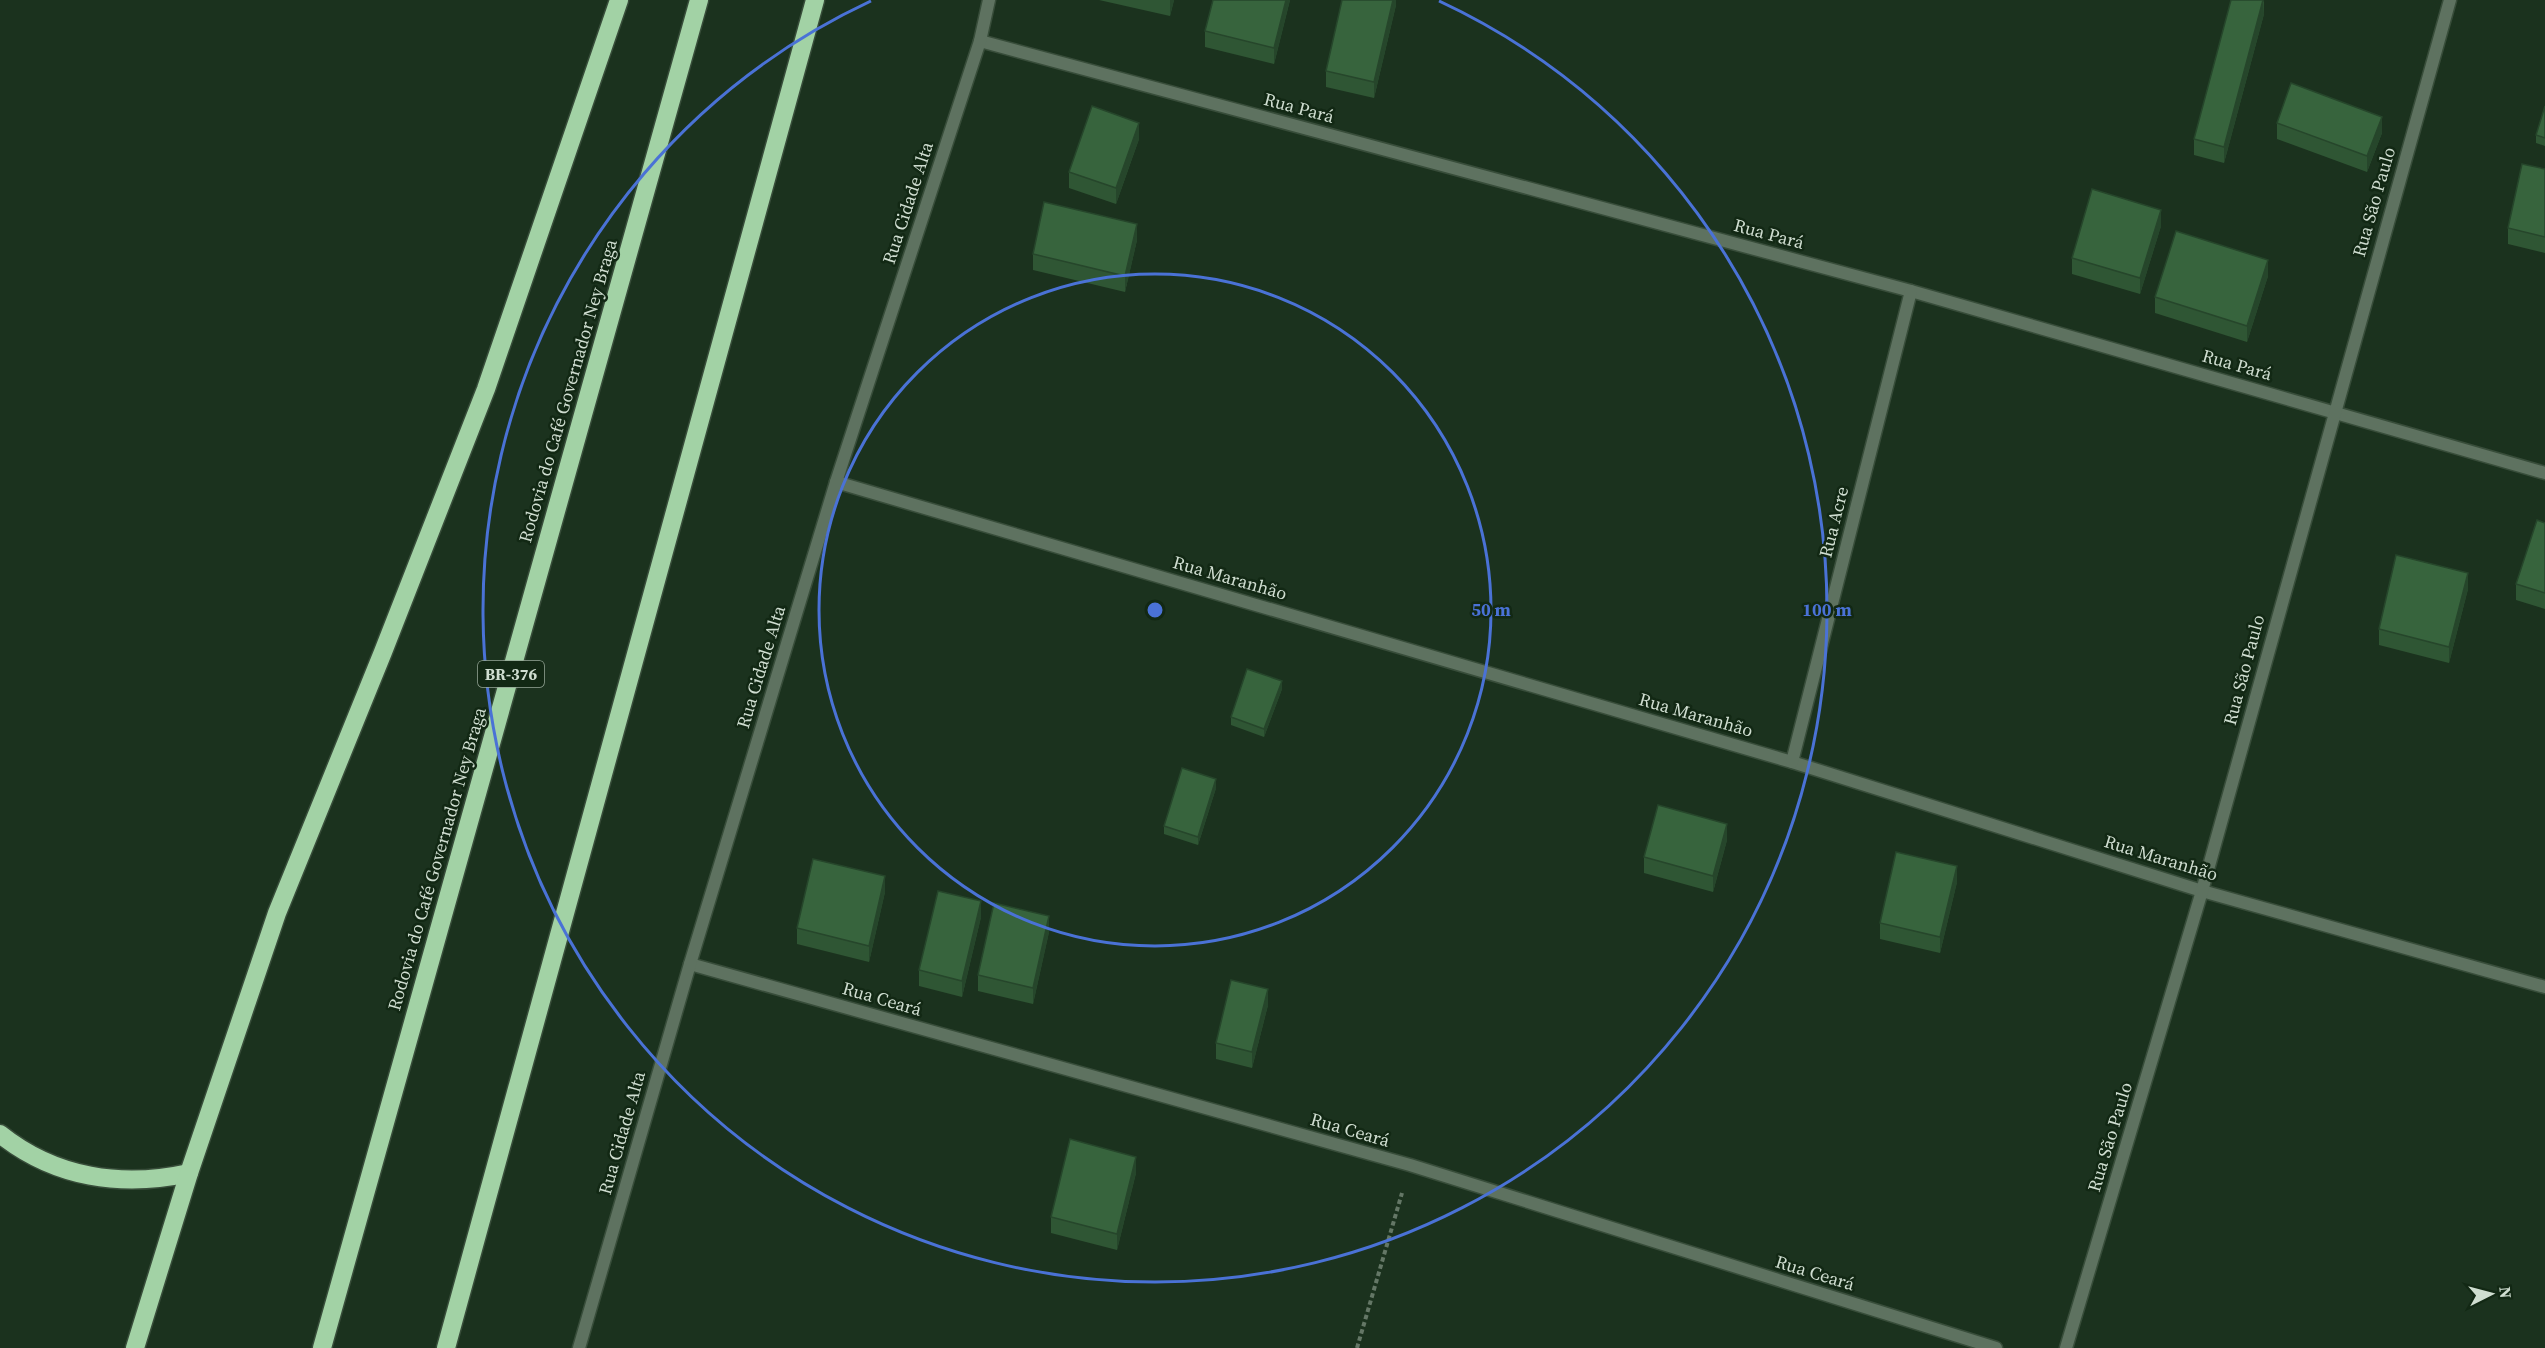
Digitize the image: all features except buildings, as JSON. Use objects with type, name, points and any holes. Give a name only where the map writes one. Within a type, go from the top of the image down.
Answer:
[{"type":"highway","points":[[135,1348],[189,1173],[277,912],[383,652],[486,389],[620,0]]},
{"type":"highway","name":"Rodovia do Café Governador Ney Braga","points":[[322,1348],[699,0]]},
{"type":"highway","points":[[446,1348],[815,0]]},
{"type":"highway","points":[[0,1134],[39,1159],[71,1172],[100,1178],[130,1181],[159,1179],[189,1173]]},
{"type":"street","name":"Rua Cidade Alta","points":[[579,1348],[690,964],[836,482],[980,41],[989,0]]},
{"type":"street","name":"Rua São Paulo","points":[[2066,1348],[2202,891],[2450,0]]},
{"type":"street","name":"Rua Pará","points":[[980,41],[1911,291],[2545,473]]},
{"type":"street","name":"Rua Acre","points":[[1792,762],[1911,291]]},
{"type":"street","name":"Rua Maranhão","points":[[836,482],[1792,762],[2202,891],[2545,987]]},
{"type":"street","name":"Rua Ceará","points":[[690,964],[1410,1165],[1996,1348]]},
{"type":"path","points":[[1357,1348],[1410,1165]]}]
